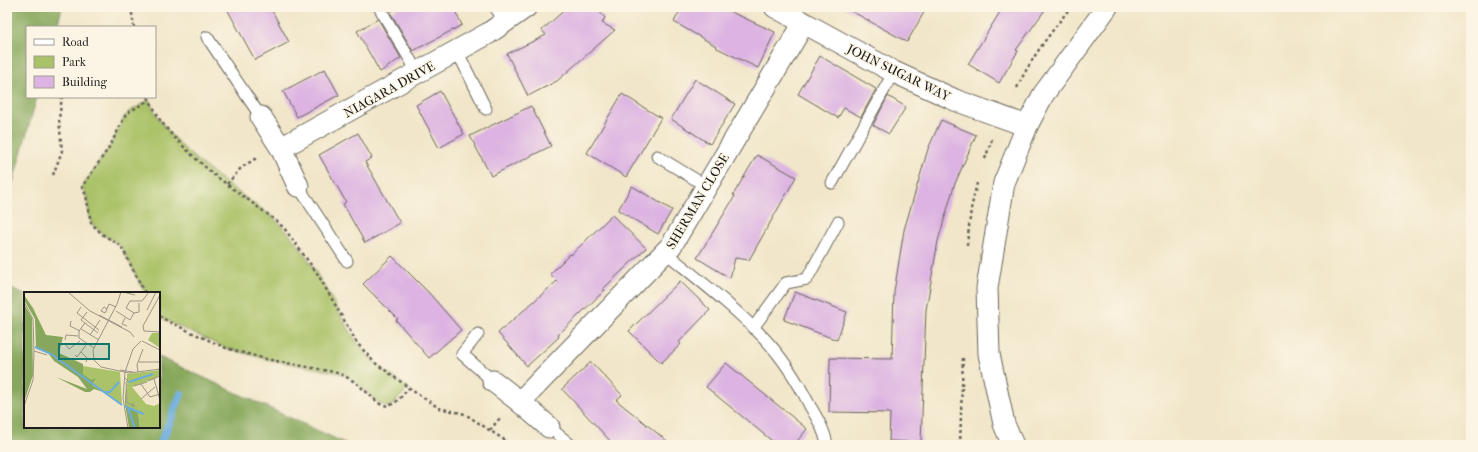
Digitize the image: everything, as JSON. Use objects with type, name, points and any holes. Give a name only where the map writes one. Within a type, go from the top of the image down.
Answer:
[{"type":"street","name":"NIAGARA DRIVE","points":[[280,147],[489,33],[500,15],[526,7]]},
{"type":"street","name":"JOHN SUGAR WAY","points":[[775,7],[894,72],[955,100],[1027,126]]},
{"type":"street","points":[[1013,445],[1004,424],[989,354],[987,288],[1004,183],[1027,126],[1043,95],[1107,7]]},
{"type":"street","name":"SHERMAN CLOSE","points":[[520,402],[666,252],[804,23]]},
{"type":"street","points":[[261,117],[280,147],[298,186]]},
{"type":"street","points":[[493,381],[549,427]]},
{"type":"lane","points":[[379,7],[418,73]]},
{"type":"lane","points":[[207,37],[261,117]]},
{"type":"lane","points":[[457,51],[486,110]]},
{"type":"lane","points":[[832,183],[894,72]]},
{"type":"lane","points":[[657,156],[706,186]]},
{"type":"lane","points":[[298,186],[347,261]]},
{"type":"lane","points":[[753,328],[786,283],[807,279],[838,222]]},
{"type":"lane","points":[[666,252],[765,339],[786,365],[815,416],[827,445]]},
{"type":"lane","points":[[478,334],[462,354],[493,381]]},
{"type":"lane","points":[[549,427],[571,445]]},
{"type":"path","points":[[131,7],[134,26]]},
{"type":"path","points":[[53,174],[62,151],[59,120],[62,98]]},
{"type":"path","points":[[144,292],[121,246],[102,234],[91,223],[86,195],[82,187],[110,146],[125,116],[148,98],[160,120],[172,135],[192,155],[284,228],[317,273],[358,343],[374,362],[439,408],[465,414],[512,445]]},
{"type":"path","points":[[227,184],[241,168],[280,147]]},
{"type":"path","points":[[160,317],[226,348],[266,359],[344,375],[351,378],[385,406],[389,407],[394,404],[409,388]]},
{"type":"green space","points":[[7,7],[62,7],[57,26],[26,26],[26,98],[37,98],[7,203]]},
{"type":"green space","points":[[149,100],[166,129],[191,155],[271,216],[284,228],[315,269],[348,328],[362,349],[381,368],[409,388],[394,403],[389,407],[384,406],[369,395],[356,382],[345,376],[334,372],[266,359],[226,348],[160,317],[160,292],[144,292],[121,246],[102,234],[91,223],[86,195],[82,187],[110,146],[125,116]]},
{"type":"green space","points":[[7,287],[24,295],[24,428],[160,428],[160,357],[349,445],[7,445]]},
{"type":"building","points":[[226,7],[270,7],[289,42],[255,60]]},
{"type":"building","points":[[399,7],[453,7],[462,25],[413,51],[390,12]]},
{"type":"building","points":[[568,7],[595,7],[605,18],[602,23],[615,30],[557,81],[528,96],[507,54],[546,35],[542,30]]},
{"type":"building","points":[[682,7],[720,7],[775,32],[758,68],[715,47],[716,46],[674,22]]},
{"type":"building","points":[[844,7],[927,7],[907,42]]},
{"type":"building","points":[[1003,7],[1047,7],[1016,50],[1018,51],[999,83],[968,64]]},
{"type":"building","points":[[378,19],[401,58],[380,72],[357,31]]},
{"type":"building","points":[[820,56],[876,89],[861,117],[844,108],[838,118],[798,94]]},
{"type":"building","points":[[325,69],[339,95],[297,117],[283,91]]},
{"type":"building","points":[[695,79],[735,104],[710,144],[671,119]]},
{"type":"building","points":[[440,91],[464,134],[439,148],[416,105]]},
{"type":"building","points":[[622,94],[661,118],[626,177],[587,153]]},
{"type":"building","points":[[888,96],[906,107],[889,134],[873,125]]},
{"type":"building","points":[[531,106],[551,146],[491,176],[470,136]]},
{"type":"building","points":[[941,120],[976,135],[954,186],[938,241],[926,310],[921,442],[889,441],[890,413],[829,412],[830,358],[892,359],[894,292],[904,230],[928,149]]},
{"type":"building","points":[[358,133],[372,158],[365,162],[400,223],[365,243],[343,204],[346,202],[319,155]]},
{"type":"building","points":[[757,155],[796,177],[749,260],[735,258],[730,278],[697,258],[735,196],[733,195]]},
{"type":"building","points":[[632,186],[672,210],[658,234],[618,210]]},
{"type":"building","points":[[612,215],[646,248],[558,335],[559,337],[527,366],[498,333],[557,281],[550,274]]},
{"type":"building","points":[[392,256],[429,293],[461,330],[429,358],[396,320],[398,319],[363,284]]},
{"type":"building","points":[[680,281],[710,310],[679,342],[681,344],[661,363],[629,331]]},
{"type":"building","points":[[795,292],[847,312],[837,340],[784,320]]},
{"type":"building","points":[[591,362],[622,395],[616,400],[672,445],[614,445],[562,389]]},
{"type":"building","points":[[726,363],[807,429],[794,445],[777,445],[706,387]]},
{"type":"waterway","points":[[160,445],[181,394]]}]
